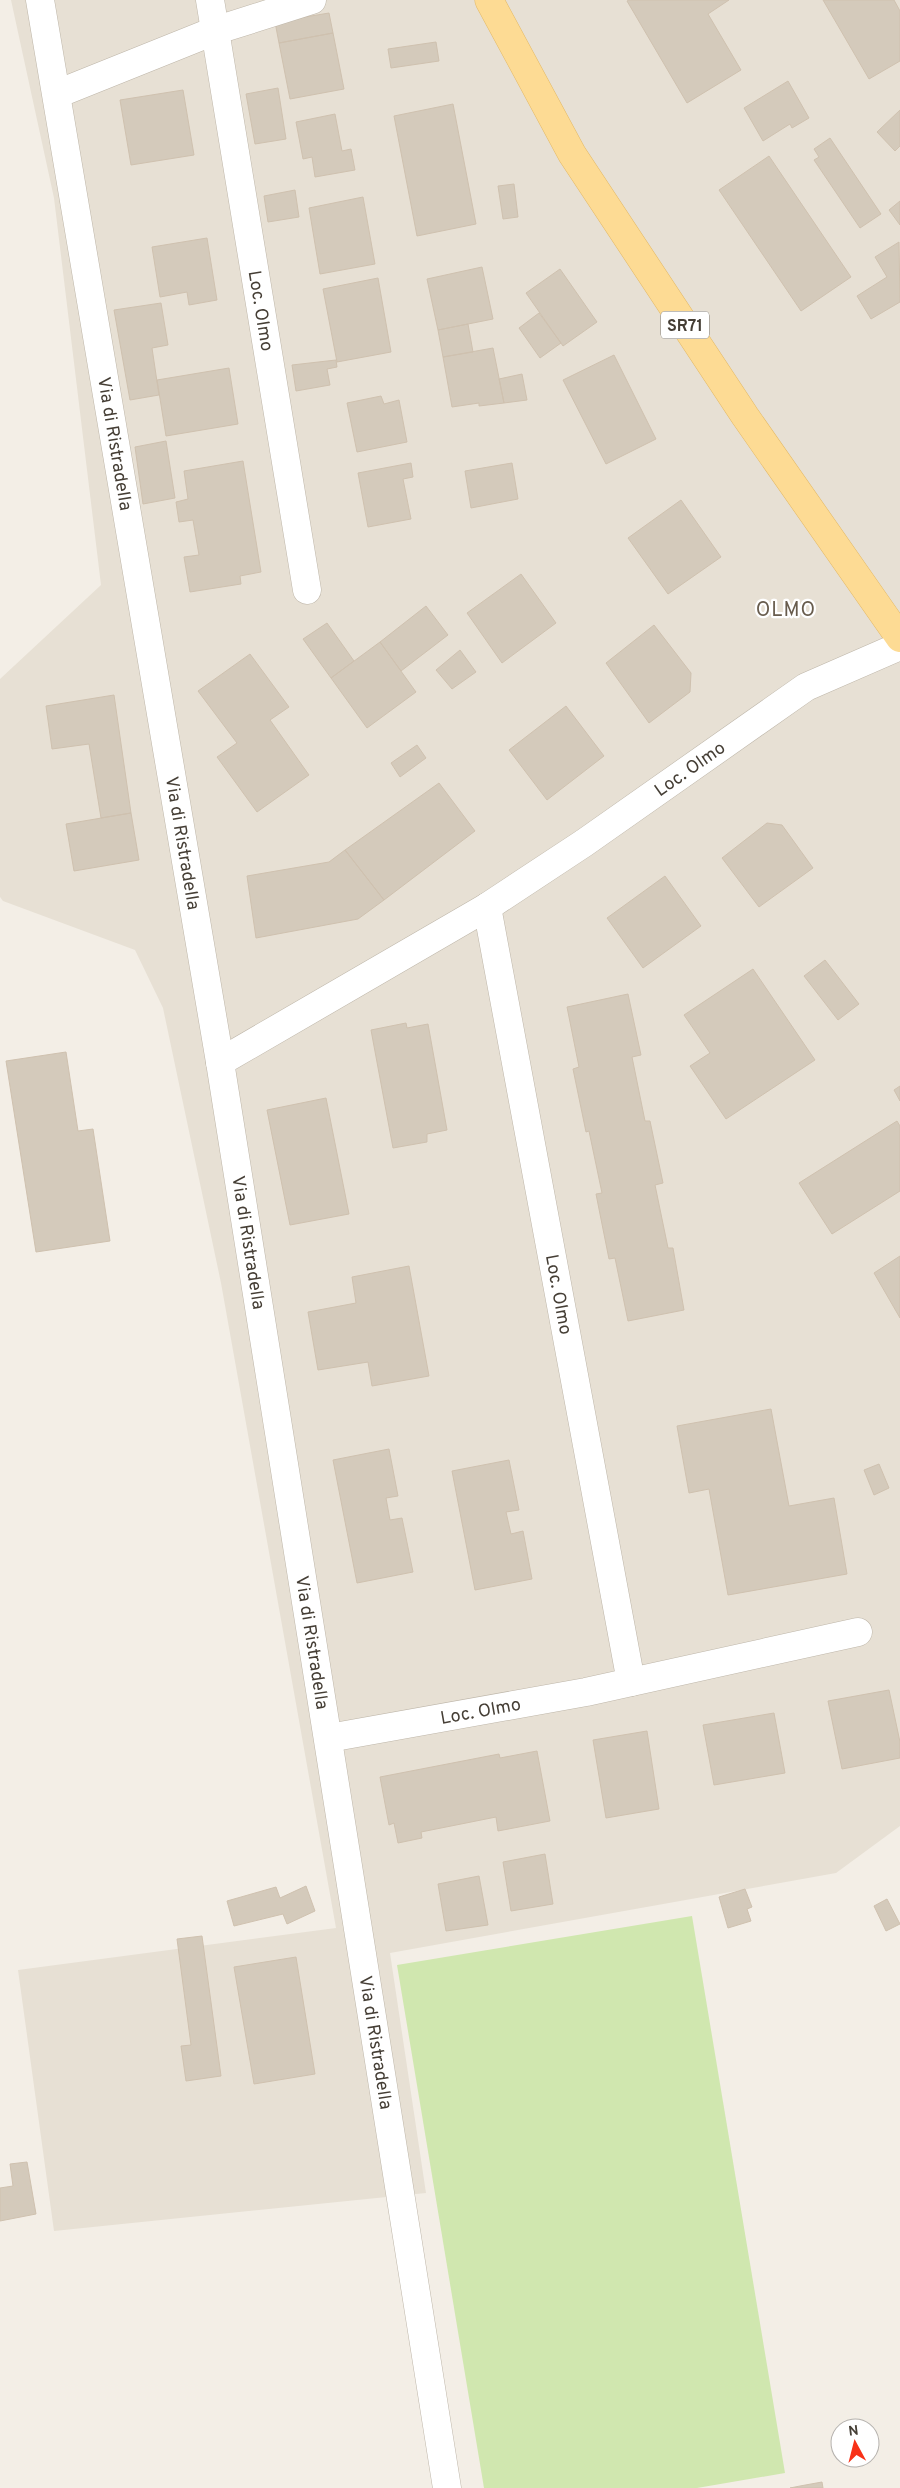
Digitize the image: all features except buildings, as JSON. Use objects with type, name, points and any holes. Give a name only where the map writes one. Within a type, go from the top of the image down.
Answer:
[{"type":"main road","name":"SR71","points":[[489,0],[572,154],[745,416],[900,638]]},
{"type":"street","name":"Via di Ristradella","points":[[40,0],[220,1062],[447,2488]]},
{"type":"street","name":"Loc. Olmo","points":[[210,0],[307,590]]},
{"type":"street","points":[[56,94],[214,31],[312,0]]},
{"type":"street","name":"Loc. Olmo","points":[[220,1062],[487,907],[584,843],[806,687],[900,646]]},
{"type":"street","name":"Loc. Olmo","points":[[487,907],[631,1682]]},
{"type":"street","name":"Loc. Olmo","points":[[329,1738],[631,1682],[858,1632]]},
{"type":"shaded area","points":[[11,0],[900,0],[900,1826],[836,1873],[390,1953],[426,2193],[54,2231],[18,1970],[336,1928],[221,1283],[163,1008],[135,950],[3,901],[0,897],[0,679],[101,585],[54,198]]},
{"type":"green space","points":[[692,1916],[785,2473],[697,2488],[484,2488],[397,1965]]},
{"type":"district","name":"OLMO","points":[[786,609]]}]
